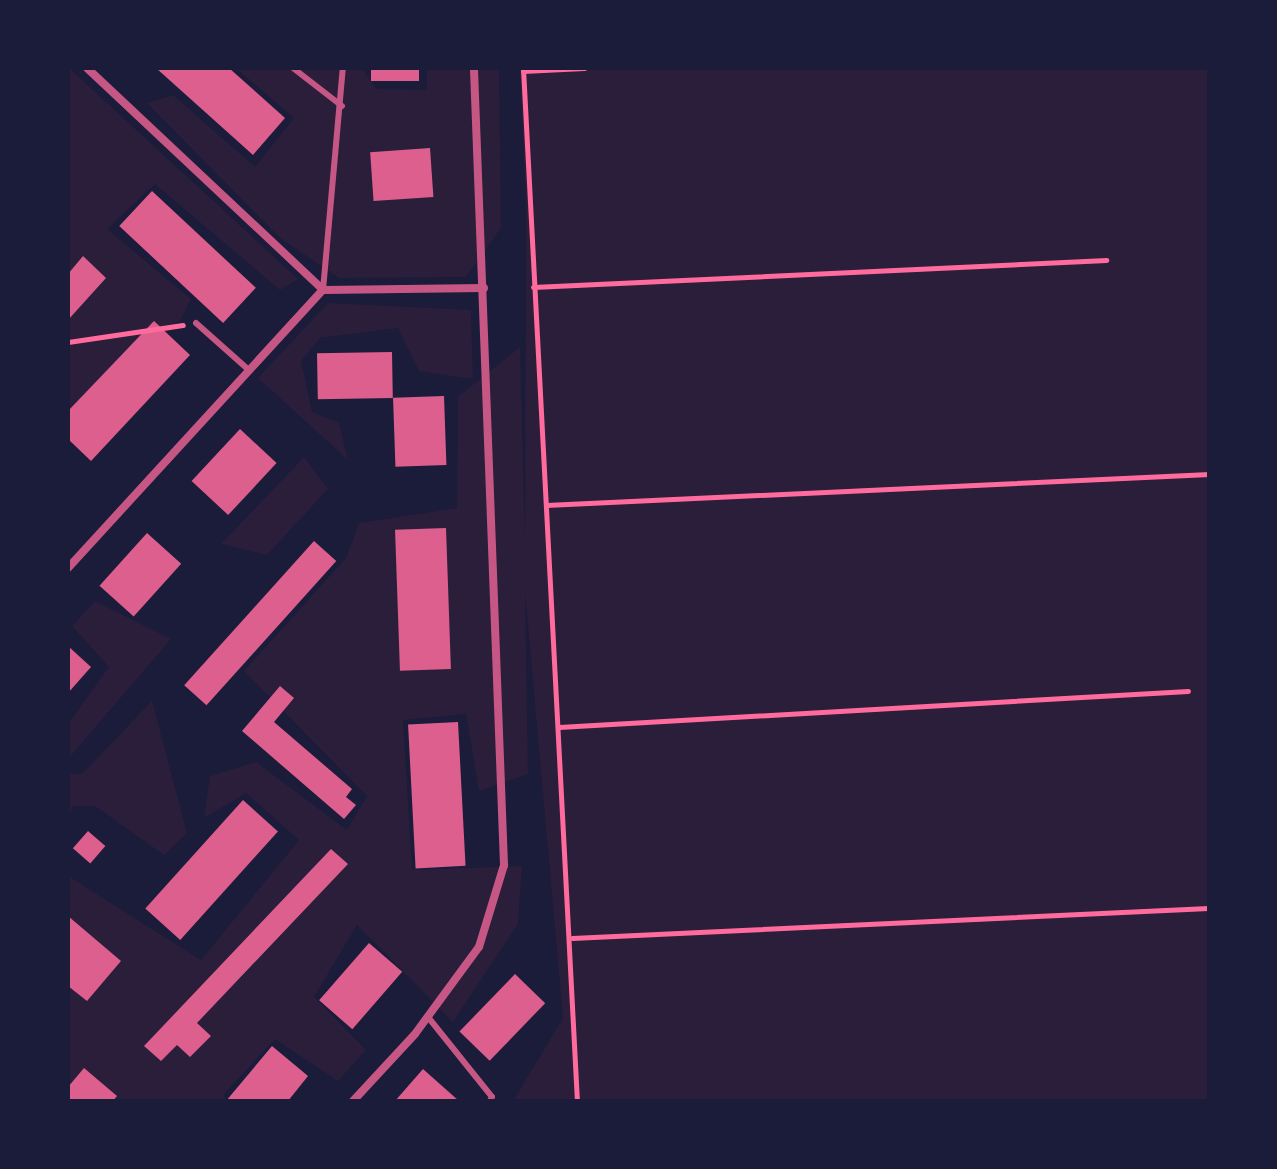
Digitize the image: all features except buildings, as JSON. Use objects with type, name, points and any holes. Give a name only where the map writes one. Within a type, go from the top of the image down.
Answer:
[{"type":"street","points":[[87,68],[323,290],[484,288]]},
{"type":"street","points":[[353,1101],[428,1017],[479,947],[504,865],[474,68]]},
{"type":"street","points":[[68,568],[323,290]]},
{"type":"lane","points":[[293,68],[342,106]]},
{"type":"lane","points":[[323,290],[342,106],[343,68]]},
{"type":"lane","points":[[196,323],[249,370]]},
{"type":"lane","points":[[428,1017],[492,1097],[490,1101]]},
{"type":"path","points":[[577,1101],[572,938],[523,70],[584,68]]},
{"type":"path","points":[[533,287],[1106,260]]},
{"type":"path","points":[[68,342],[196,323]]},
{"type":"path","points":[[546,505],[1209,474]]},
{"type":"path","points":[[559,727],[1188,691]]},
{"type":"path","points":[[572,938],[1208,908]]},
{"type":"shaded area","points":[[69,68],[298,279],[280,290],[155,184],[107,229],[191,299],[181,319],[68,430]]},
{"type":"shaded area","points":[[236,68],[362,68],[376,89],[427,90],[427,68],[499,68],[501,228],[466,277],[339,278],[280,238],[147,103],[173,95],[255,167],[294,118]]},
{"type":"shaded area","points":[[520,68],[1209,68],[1209,1101],[513,1101],[563,1018],[525,592],[528,774],[479,791],[466,714],[403,720],[412,870],[522,866],[518,924],[453,1022],[357,925],[314,997],[366,1050],[338,1081],[275,1039],[223,1095],[228,1101],[68,1101],[68,876],[201,960],[299,840],[246,793],[204,818],[210,776],[256,762],[347,830],[367,796],[244,671],[346,558],[359,523],[457,508],[458,397],[520,347],[525,541],[526,205]]},
{"type":"shaded area","points":[[328,303],[471,310],[473,379],[419,371],[398,328],[320,338],[301,361],[312,412],[339,423],[348,460],[258,378]]},
{"type":"shaded area","points":[[304,457],[328,489],[267,555],[221,544]]},
{"type":"shaded area","points":[[95,601],[171,639],[68,759],[68,724],[109,667],[72,626]]},
{"type":"shaded area","points":[[152,701],[187,833],[164,855],[95,806],[72,806],[68,825],[68,774],[82,774]]}]
